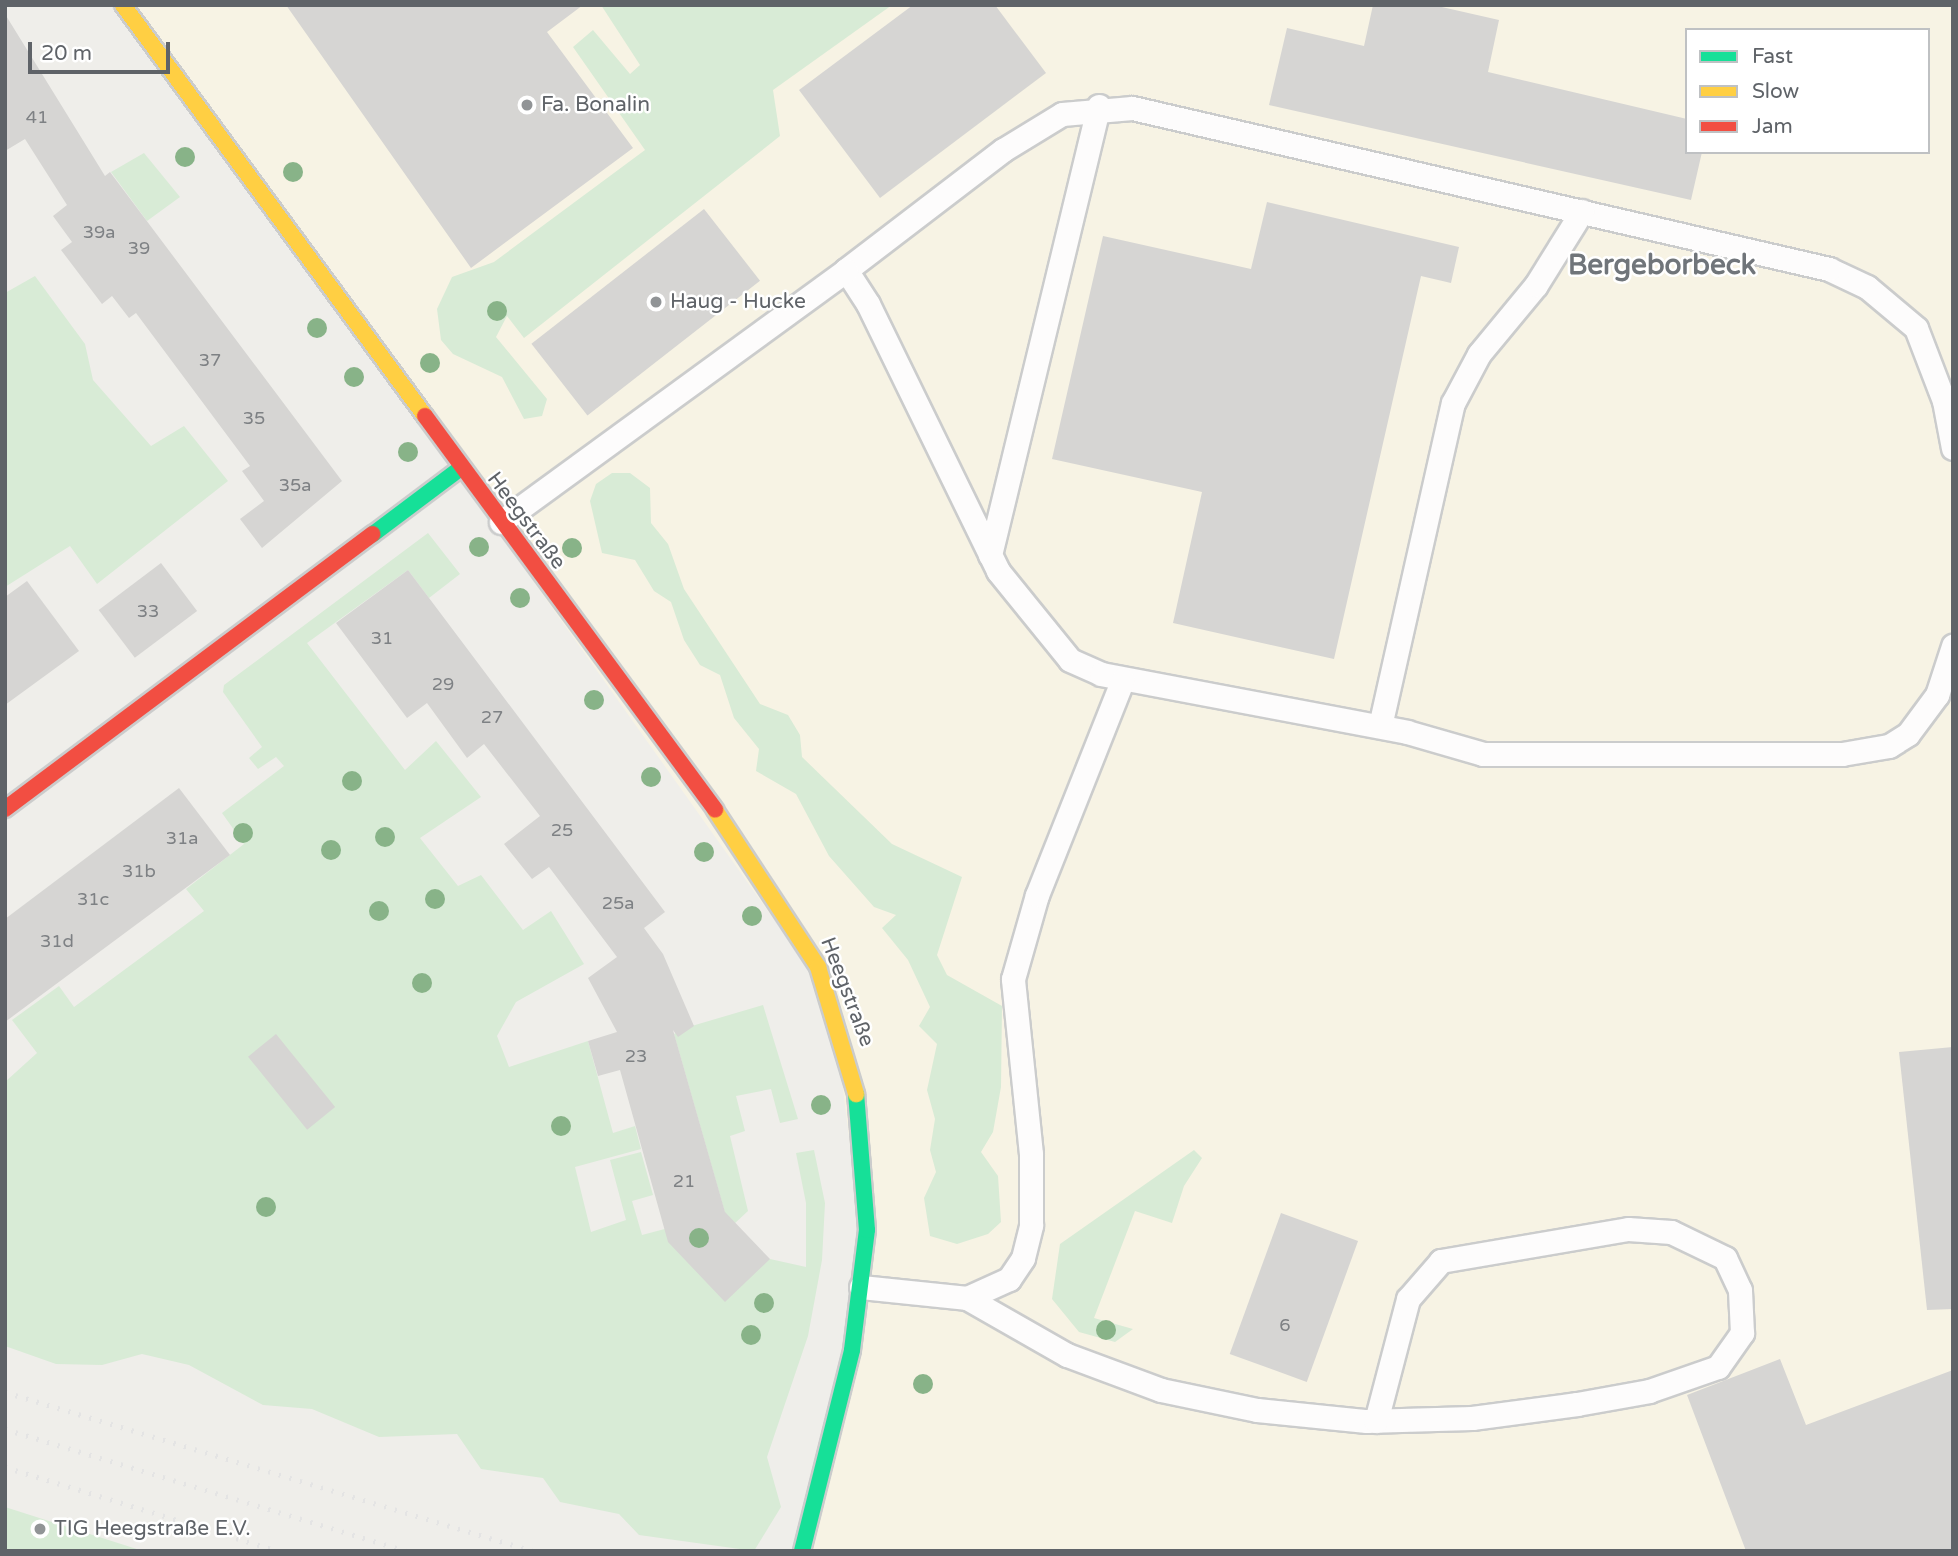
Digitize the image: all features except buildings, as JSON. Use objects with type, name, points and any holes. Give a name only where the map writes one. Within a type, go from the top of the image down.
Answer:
[{"type":"street","name":"Heegstraße","points":[[123,5],[757,867],[818,967],[852,1065],[864,1127],[861,1287],[834,1436],[802,1551]]},
{"type":"street","name":"Heegstraße","points":[[5,809],[461,468]]},
{"type":"lane","points":[[990,555],[1099,106]]},
{"type":"lane","points":[[501,522],[846,270],[1003,150],[1062,114],[1099,106],[1174,116],[1829,269],[1867,287],[1916,328],[1953,448]]},
{"type":"lane","points":[[1380,726],[1453,403],[1479,354],[1536,285],[1582,211]]},
{"type":"lane","points":[[846,270],[990,555],[1021,607],[1070,660],[1123,679],[1380,726],[1520,757],[1867,752],[1889,746],[1924,719],[1953,646]]},
{"type":"lane","points":[[967,1298],[1009,1279],[1023,1258],[1031,1225],[1031,1154],[1013,979],[1037,895],[1123,679]]},
{"type":"lane","points":[[861,1287],[967,1298],[1067,1355],[1161,1390],[1271,1412],[1376,1421],[1472,1418],[1577,1404],[1649,1391],[1718,1367],[1742,1333],[1740,1290],[1725,1258],[1671,1231],[1628,1229],[1441,1261],[1408,1298],[1376,1421]]},
{"type":"shaded area","points":[[123,5],[1953,5],[1953,1551],[802,1551],[864,1258],[832,1001]]},
{"type":"green space","points":[[601,5],[892,5],[773,90],[780,136],[524,338],[507,316],[496,337],[547,399],[542,416],[524,419],[502,377],[453,354],[441,340],[437,309],[452,277],[494,262],[645,150],[573,47],[593,30],[630,74],[640,65]]},
{"type":"green space","points":[[144,153],[180,197],[147,221],[111,172]]},
{"type":"green space","points":[[35,276],[85,344],[93,380],[151,446],[184,426],[228,481],[97,584],[70,546],[5,587],[5,293]]},
{"type":"green space","points":[[612,473],[630,473],[650,488],[651,523],[668,544],[684,589],[760,704],[788,715],[800,735],[802,757],[892,844],[962,877],[937,955],[947,975],[1002,1006],[1001,1087],[993,1132],[981,1152],[998,1176],[1001,1222],[988,1234],[957,1244],[930,1236],[924,1198],[936,1172],[930,1150],[935,1119],[927,1090],[937,1044],[919,1026],[930,1007],[908,960],[882,928],[896,915],[874,907],[829,856],[796,794],[756,771],[759,749],[734,718],[720,675],[700,665],[684,640],[671,602],[654,591],[635,560],[602,553],[590,501],[596,484]]},
{"type":"green space","points":[[428,533],[460,574],[429,598],[408,570],[307,643],[405,770],[436,741],[481,797],[420,838],[458,886],[481,875],[523,930],[551,911],[584,964],[516,1002],[497,1036],[509,1067],[588,1041],[613,1133],[635,1126],[641,1149],[575,1167],[591,1232],[626,1220],[610,1160],[641,1152],[653,1195],[632,1201],[642,1235],[725,1213],[674,1034],[685,1028],[763,1005],[798,1119],[780,1123],[771,1089],[736,1096],[745,1131],[730,1136],[748,1211],[690,1265],[770,1259],[806,1267],[806,1203],[796,1153],[814,1150],[825,1203],[822,1260],[808,1336],[767,1457],[781,1507],[754,1551],[639,1535],[619,1514],[560,1502],[543,1478],[481,1469],[457,1434],[379,1437],[312,1409],[263,1405],[189,1365],[142,1354],[102,1365],[56,1364],[5,1346],[5,1082],[37,1053],[12,1020],[59,986],[74,1007],[204,911],[186,889],[244,844],[222,813],[284,766],[276,757],[258,769],[249,758],[262,747],[223,692],[224,685]]},
{"type":"green space","points":[[1194,1150],[1202,1158],[1184,1186],[1172,1223],[1135,1211],[1094,1318],[1133,1329],[1115,1342],[1079,1332],[1052,1299],[1060,1244]]},
{"type":"green space","name":"TIG Heegstraße E.V.","points":[[5,1507],[143,1551],[5,1551]]},
{"type":"railway","points":[[5,1392],[533,1551]]},
{"type":"railway","points":[[5,1429],[407,1551]]},
{"type":"railway","points":[[5,1467],[278,1551]]},
{"type":"traffic: fast","points":[[373,534],[461,468]]},
{"type":"traffic: fast","points":[[802,1551],[852,1350],[867,1230],[856,1094]]},
{"type":"traffic: slow","points":[[123,5],[425,416]]},
{"type":"traffic: slow","points":[[715,810],[818,967],[856,1094]]},
{"type":"traffic: jam","points":[[425,416],[715,810]]},
{"type":"traffic: jam","points":[[5,809],[373,534]]},
{"type":"place","name":"Fa. Bonalin","points":[[527,105]]},
{"type":"place","name":"Haug - Hucke","points":[[656,302]]},
{"type":"place","name":"TIG Heegstraße E.V.","points":[[40,1529]]},
{"type":"district","name":"Bergeborbeck","points":[[1662,265]]}]
